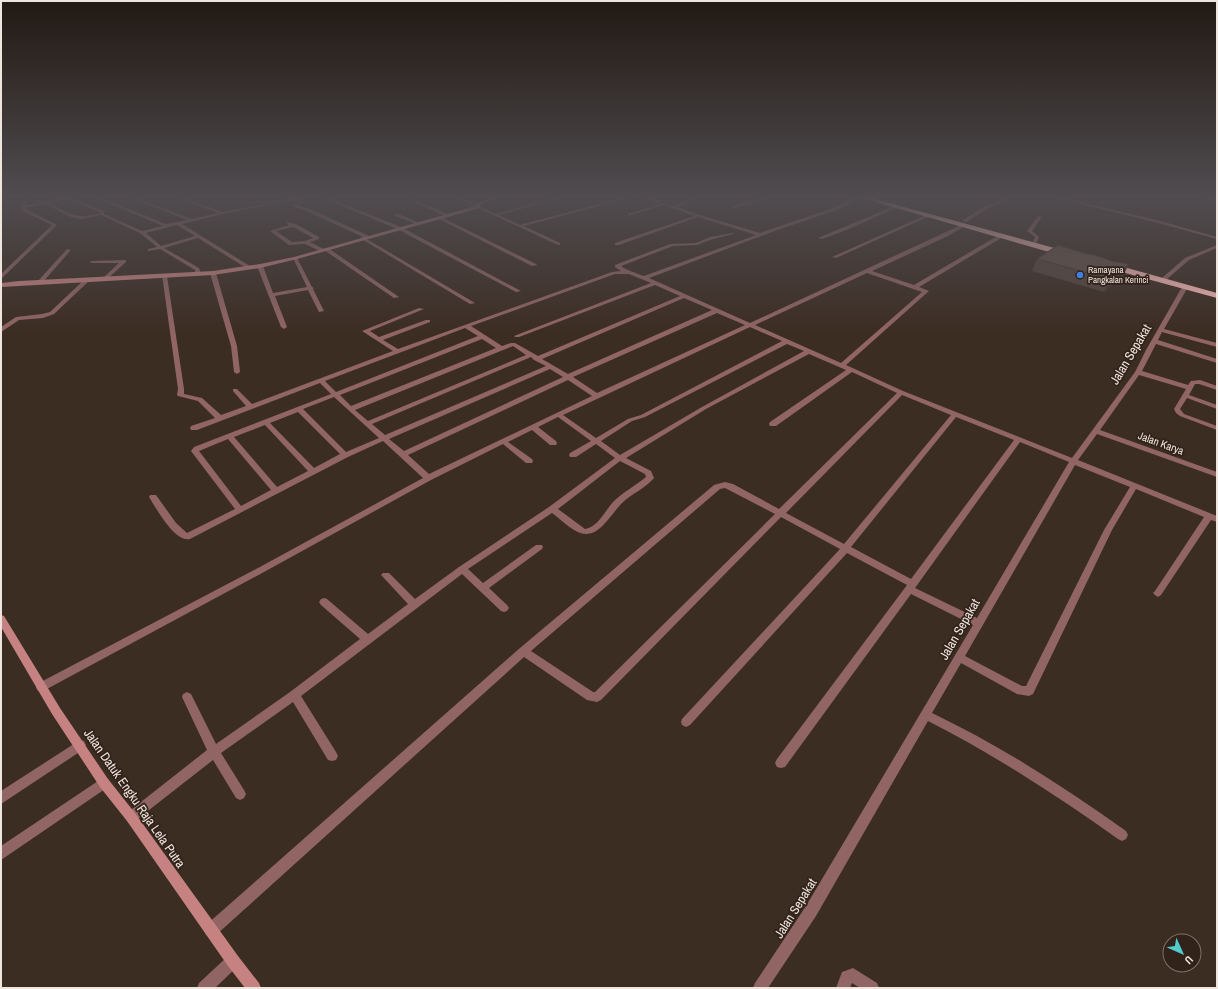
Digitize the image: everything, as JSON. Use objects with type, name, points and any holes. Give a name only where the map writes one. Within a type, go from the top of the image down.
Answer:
[{"type":"highway","points":[[1021,241],[1072,254],[1032,241]]},
{"type":"highway","points":[[1101,262],[1165,278],[1215,294],[1185,287],[1101,262]]},
{"type":"street","points":[[1,277],[38,241]]},
{"type":"street","points":[[153,241],[197,269],[198,274]]},
{"type":"street","points":[[150,250],[182,241]]},
{"type":"street","points":[[205,241],[250,268]]},
{"type":"street","points":[[287,241],[291,244],[306,242],[324,249],[396,297]]},
{"type":"street","points":[[1,285],[213,273],[260,266],[295,258],[353,241]]},
{"type":"street","points":[[370,241],[472,303]]},
{"type":"street","points":[[424,241],[518,292]]},
{"type":"street","points":[[487,241],[534,265]]},
{"type":"street","points":[[552,241],[558,244]]},
{"type":"street","points":[[617,244],[625,241]]},
{"type":"street","points":[[704,241],[697,244],[672,245],[617,266],[625,271],[645,278],[718,310],[901,392],[1213,517],[1158,593]]},
{"type":"street","points":[[645,278],[745,241]]},
{"type":"street","points":[[834,257],[870,241]]},
{"type":"street","points":[[41,687],[254,574],[428,478],[558,414],[928,241]]},
{"type":"street","points":[[915,287],[992,241]]},
{"type":"street","points":[[1165,278],[1186,259],[1217,246]]},
{"type":"street","points":[[40,282],[69,250]]},
{"type":"street","points":[[295,258],[321,311]]},
{"type":"street","points":[[92,262],[124,261],[105,279]]},
{"type":"street","points":[[260,266],[284,327]]},
{"type":"street","points":[[194,428],[466,326],[614,273],[625,271]]},
{"type":"street","points":[[842,366],[926,291],[866,271]]},
{"type":"street","points":[[213,273],[234,346],[237,372]]},
{"type":"street","points":[[164,276],[181,390],[180,395],[200,399],[220,418]]},
{"type":"street","points":[[1,330],[18,318],[43,316],[52,313],[88,280]]},
{"type":"street","points":[[517,336],[656,283]]},
{"type":"street","name":"Jalan Sepakat","points":[[760,988],[811,911],[1074,462],[1138,372],[1185,287]]},
{"type":"street","points":[[272,295],[311,288]]},
{"type":"street","points":[[368,424],[684,296]]},
{"type":"street","points":[[398,352],[365,331],[421,309]]},
{"type":"street","points":[[403,454],[568,377],[718,310]]},
{"type":"street","points":[[378,340],[428,321]]},
{"type":"street","points":[[466,326],[500,348]]},
{"type":"street","points":[[1161,330],[1217,345]]},
{"type":"street","points":[[240,510],[195,451],[201,447],[481,336]]},
{"type":"street","points":[[573,455],[630,420],[643,416],[787,341]]},
{"type":"street","points":[[1154,341],[1217,361]]},
{"type":"street","points":[[350,409],[513,344],[597,396]]},
{"type":"street","points":[[131,817],[214,752],[294,695],[414,604],[462,569],[552,509],[620,458],[704,408],[809,351]]},
{"type":"street","points":[[153,497],[172,524],[182,535],[187,536],[345,455],[550,367]]},
{"type":"street","points":[[773,424],[851,370]]},
{"type":"street","points":[[1138,372],[1190,388]]},
{"type":"street","points":[[321,381],[383,439],[403,454],[428,478]]},
{"type":"street","points":[[1217,388],[1196,381],[1177,409],[1178,412],[1217,428]]},
{"type":"street","points":[[235,390],[250,406]]},
{"type":"street","points":[[524,651],[591,697],[598,697],[901,392]]},
{"type":"street","points":[[1186,396],[1217,407]]},
{"type":"street","points":[[299,409],[345,455]]},
{"type":"street","points":[[552,509],[583,532],[586,532],[594,529],[620,499],[650,478],[648,473],[620,458],[558,414]]},
{"type":"street","points":[[686,722],[845,548],[955,414]]},
{"type":"street","points":[[266,422],[312,471]]},
{"type":"street","points":[[533,427],[553,443]]},
{"type":"street","name":"Jalan Karya","points":[[1096,431],[1217,475]]},
{"type":"street","points":[[229,436],[276,491]]},
{"type":"street","points":[[781,763],[1018,440]]},
{"type":"street","points":[[503,442],[529,461]]},
{"type":"street","points":[[211,930],[524,651],[714,489],[725,485],[730,486],[845,548],[910,587],[978,624]]},
{"type":"street","points":[[959,657],[1021,691],[1029,691],[1108,530],[1134,486]]},
{"type":"street","points":[[483,588],[539,547]]},
{"type":"street","points":[[462,569],[504,608]]},
{"type":"street","points":[[386,575],[414,604]]},
{"type":"street","points":[[324,602],[368,640]]},
{"type":"street","name":"Jalan Datuk Engku Raja Lela Putra","points":[[1,619],[56,711],[104,783],[131,817],[232,961],[254,988]]},
{"type":"street","points":[[294,695],[332,756]]},
{"type":"street","points":[[187,697],[214,752],[240,794]]},
{"type":"street","points":[[926,715],[961,732],[1064,795],[1122,835]]},
{"type":"street","points":[[1,798],[80,745]]},
{"type":"street","points":[[1,854],[104,783]]},
{"type":"street","points":[[204,988],[232,961]]},
{"type":"street","points":[[843,988],[847,977],[853,975],[872,988]]},
{"type":"building","points":[[1058,245],[1112,261],[1129,264],[1110,279],[1037,259]]},
{"type":"place","name":"Ramayana Pangkalan Kerinci","points":[[1080,275]]}]
